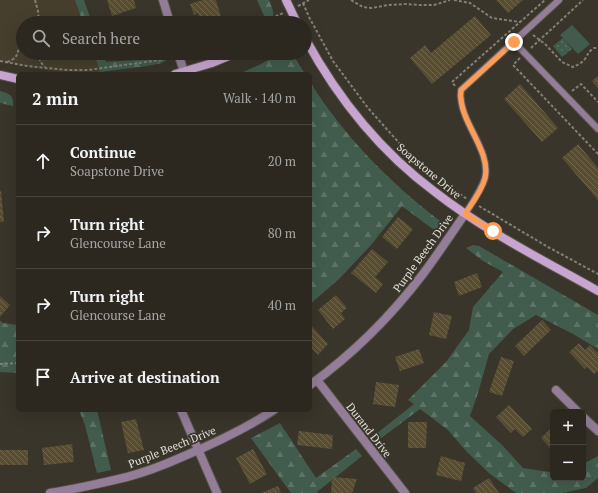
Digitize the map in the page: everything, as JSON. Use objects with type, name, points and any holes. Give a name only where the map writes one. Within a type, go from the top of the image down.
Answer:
[{"type":"street","points":[[163,0],[168,16]]},
{"type":"street","points":[[286,0],[293,16]]},
{"type":"street","name":"Soapstone Drive","points":[[312,50],[339,93],[382,144],[408,170],[465,214],[598,291]]},
{"type":"street","points":[[181,60],[184,72],[219,60]]},
{"type":"street","points":[[0,75],[16,79]]},
{"type":"street","name":"Purple Beech Drive","points":[[313,383],[356,347],[398,305],[422,275],[465,214]]},
{"type":"street","name":"Durand Drive","points":[[313,383],[405,493]]},
{"type":"street","points":[[556,390],[575,409]]},
{"type":"street","points":[[182,412],[217,493]]},
{"type":"street","name":"Purple Beech Drive","points":[[50,493],[91,486],[159,466],[230,435],[270,412]]},
{"type":"street","points":[[586,420],[598,431]]},
{"type":"lane","points":[[465,214],[482,185],[486,170],[483,155],[464,113],[460,98],[461,90],[559,0]]},
{"type":"lane","points":[[514,42],[598,129]]},
{"type":"path","points":[[35,0],[39,16]]},
{"type":"path","points":[[351,0],[363,7],[372,8],[406,4],[434,5],[450,0]]},
{"type":"path","points":[[454,0],[470,4],[492,18],[520,22],[527,30],[545,44],[562,62],[573,67],[585,59],[589,51],[594,48],[598,48]]},
{"type":"path","points":[[454,91],[456,87],[452,82],[544,0]]},
{"type":"path","points":[[531,48],[583,0]]},
{"type":"path","points":[[303,3],[309,16]]},
{"type":"path","points":[[277,16],[290,10]]},
{"type":"path","points":[[312,22],[333,61],[368,108],[400,144],[436,177],[472,203],[598,274]]},
{"type":"path","points":[[6,62],[13,60],[16,56]]},
{"type":"path","points":[[40,60],[46,68]]},
{"type":"path","points":[[0,61],[46,68],[88,70],[160,60]]},
{"type":"path","points":[[513,65],[598,154]]},
{"type":"path","points":[[572,92],[581,84],[598,102]]},
{"type":"path","points":[[462,195],[467,194]]},
{"type":"path","points":[[0,364],[16,363]]},
{"type":"shaded area","points":[[0,0],[75,0],[81,16],[16,16],[16,60],[96,60],[100,72],[53,71],[0,61]]},
{"type":"green space","points":[[75,0],[84,0],[90,16],[81,16]]},
{"type":"green space","points":[[257,0],[269,0],[273,16],[264,16]]},
{"type":"green space","points":[[572,25],[590,44],[578,54],[560,35]]},
{"type":"green space","points":[[563,38],[572,49],[562,57],[553,46]]},
{"type":"green space","points":[[96,60],[105,60],[106,62],[166,60],[162,63],[147,66],[100,72]]},
{"type":"green space","points":[[268,60],[296,60],[304,72],[243,72]]},
{"type":"green space","points":[[312,85],[337,121],[369,157],[385,174],[441,222],[444,228],[443,234],[430,227],[402,206],[371,245],[339,279],[312,302]]},
{"type":"green space","points":[[0,91],[12,97],[13,106],[0,103]]},
{"type":"green space","points":[[473,245],[479,246],[598,315],[598,349],[536,315],[513,329],[489,354],[470,416],[502,445],[523,468],[550,472],[550,481],[586,481],[586,462],[598,456],[598,478],[586,488],[562,493],[516,493],[490,474],[467,452],[448,430],[420,409],[380,439],[376,434],[414,404],[408,400],[446,362],[469,330],[473,307],[503,272],[483,261],[466,248]]},
{"type":"green space","points":[[0,321],[3,323],[16,325],[16,373],[0,372]]},
{"type":"green space","points":[[80,412],[97,412],[111,470],[97,473],[85,425]]},
{"type":"green space","points":[[280,423],[316,478],[356,449],[362,456],[317,492],[318,493],[291,493],[251,438]]},
{"type":"building","points":[[107,0],[134,0],[136,8],[112,16]]},
{"type":"building","points":[[203,0],[216,0],[221,16],[199,16],[198,13],[194,15],[190,4]]},
{"type":"building","points":[[496,0],[523,0],[508,13]]},
{"type":"building","points":[[475,16],[491,35],[432,84],[410,58],[425,45],[431,53]]},
{"type":"building","points":[[598,76],[598,88],[592,81]]},
{"type":"building","points":[[520,84],[558,128],[542,142],[504,99]]},
{"type":"building","points":[[578,144],[598,168],[598,200],[562,158]]},
{"type":"building","points":[[1,191],[4,222],[0,222]]},
{"type":"building","points":[[398,217],[413,229],[397,249],[382,237]]},
{"type":"building","points":[[372,249],[388,262],[375,277],[383,284],[376,293],[351,273]]},
{"type":"building","points":[[477,273],[482,287],[459,296],[454,282]]},
{"type":"building","points":[[336,295],[347,308],[341,313],[345,319],[333,329],[318,310]]},
{"type":"building","points":[[0,296],[10,305],[0,317]]},
{"type":"building","points":[[434,312],[452,316],[446,339],[429,335]]},
{"type":"building","points":[[542,320],[551,330],[524,356],[515,346]]},
{"type":"building","points":[[312,326],[328,344],[318,355],[312,348]]},
{"type":"building","points":[[579,343],[585,350],[590,345],[598,353],[598,371],[594,374],[587,367],[585,369],[569,352]]},
{"type":"building","points":[[419,349],[424,363],[400,371],[395,357]]},
{"type":"building","points":[[501,357],[514,361],[502,396],[489,392]]},
{"type":"building","points":[[376,382],[399,385],[395,407],[373,404]]},
{"type":"building","points":[[509,405],[532,429],[523,437],[515,429],[511,433],[496,417]]},
{"type":"building","points":[[136,419],[144,450],[128,453],[121,422]]},
{"type":"building","points":[[408,422],[427,422],[426,448],[408,448]]},
{"type":"building","points":[[550,429],[550,448],[541,438]]},
{"type":"building","points":[[299,431],[333,435],[332,449],[297,445]]},
{"type":"building","points":[[72,444],[74,462],[44,465],[42,448]]},
{"type":"building","points":[[253,449],[267,474],[250,484],[236,458]]},
{"type":"building","points":[[0,450],[28,450],[28,465],[0,465]]},
{"type":"building","points":[[441,456],[465,463],[461,481],[436,475]]},
{"type":"building","points":[[332,477],[357,479],[352,493],[331,493]]},
{"type":"building","points":[[489,478],[499,493],[476,493],[473,488]]},
{"type":"building","points":[[278,486],[281,493],[261,493]]},
{"type":"route","points":[[493,231],[465,214],[479,192],[485,178],[486,170],[483,155],[464,113],[460,98],[461,90],[514,42]]}]
